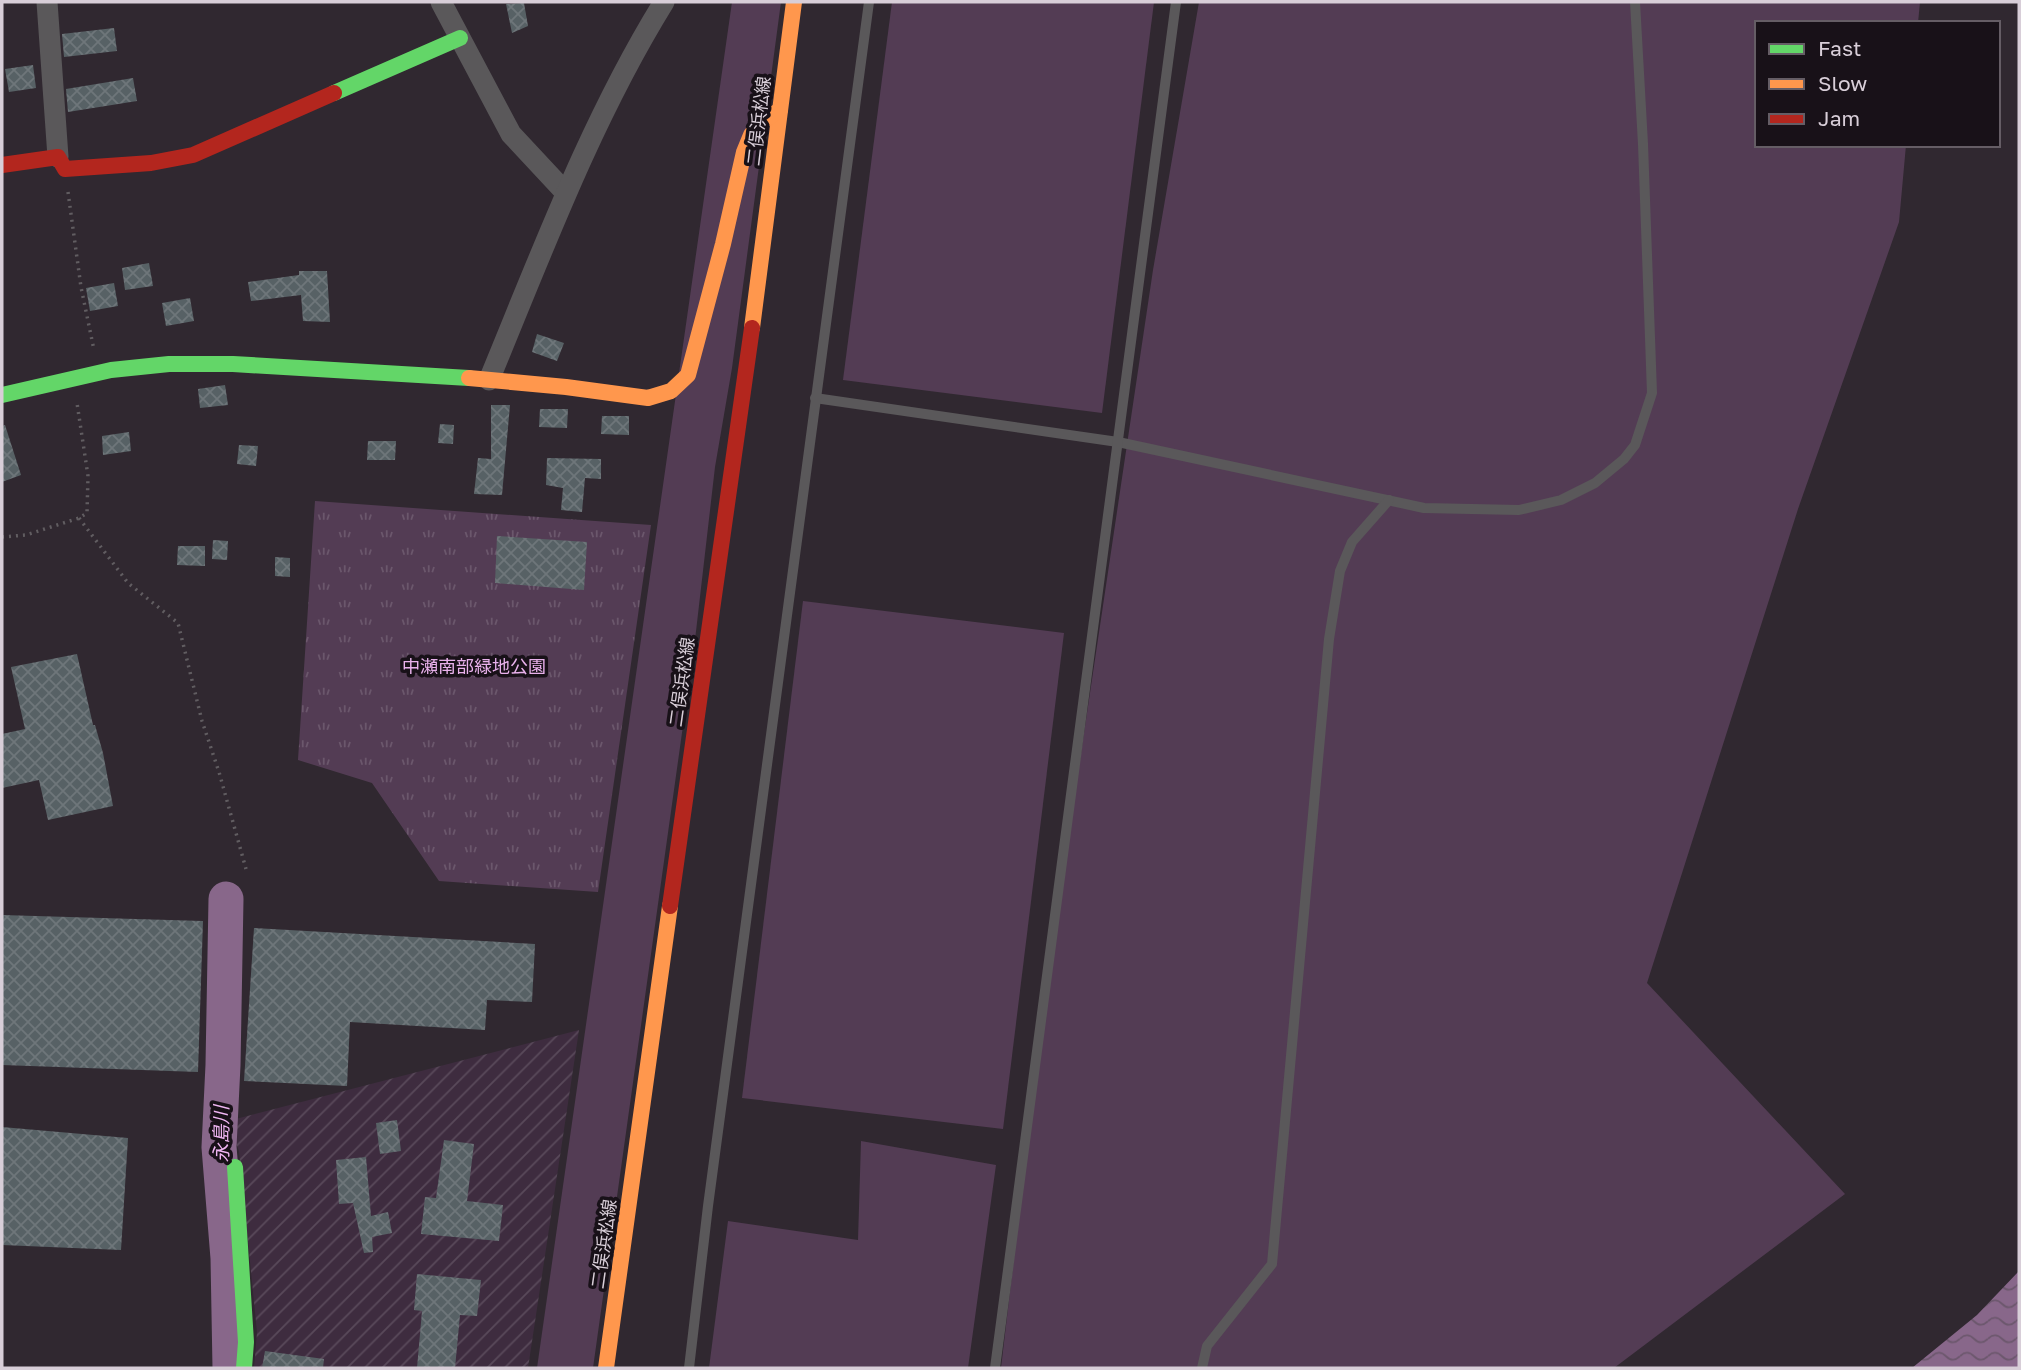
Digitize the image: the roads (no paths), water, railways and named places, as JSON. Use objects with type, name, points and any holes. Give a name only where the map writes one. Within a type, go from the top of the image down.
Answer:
[{"type":"street","points":[[47,2],[61,163]]},
{"type":"street","points":[[442,2],[510,134],[566,193]]},
{"type":"street","points":[[489,380],[596,127],[664,2]]},
{"type":"street","name":"二俣浜松線","points":[[606,1368],[701,680],[737,441],[794,2]]},
{"type":"street","points":[[2,165],[151,163],[193,155],[460,37]]},
{"type":"street","points":[[2,395],[97,373],[149,365],[222,365],[543,383],[648,397],[678,389],[688,375],[695,353],[744,152],[751,135],[761,122],[780,110]]},
{"type":"street","points":[[235,1167],[247,1342],[244,1368]]},
{"type":"lane","points":[[689,1368],[869,2]]},
{"type":"lane","points":[[995,1368],[1176,2]]},
{"type":"lane","points":[[815,398],[1118,442],[1424,508],[1519,510],[1561,500],[1595,483],[1624,459],[1635,445],[1652,393],[1635,2]]},
{"type":"lane","points":[[1202,1368],[1207,1346],[1272,1264],[1329,639],[1340,571],[1352,542],[1389,500]]},
{"type":"water","points":[[2019,1271],[2019,1368],[1912,1368],[1977,1315]]},
{"type":"waterway","name":"永島川","points":[[226,899],[219,1147],[228,1258],[230,1368]]},
{"type":"park label","name":"中瀬南部緑地公園","points":[[474,667]]}]
